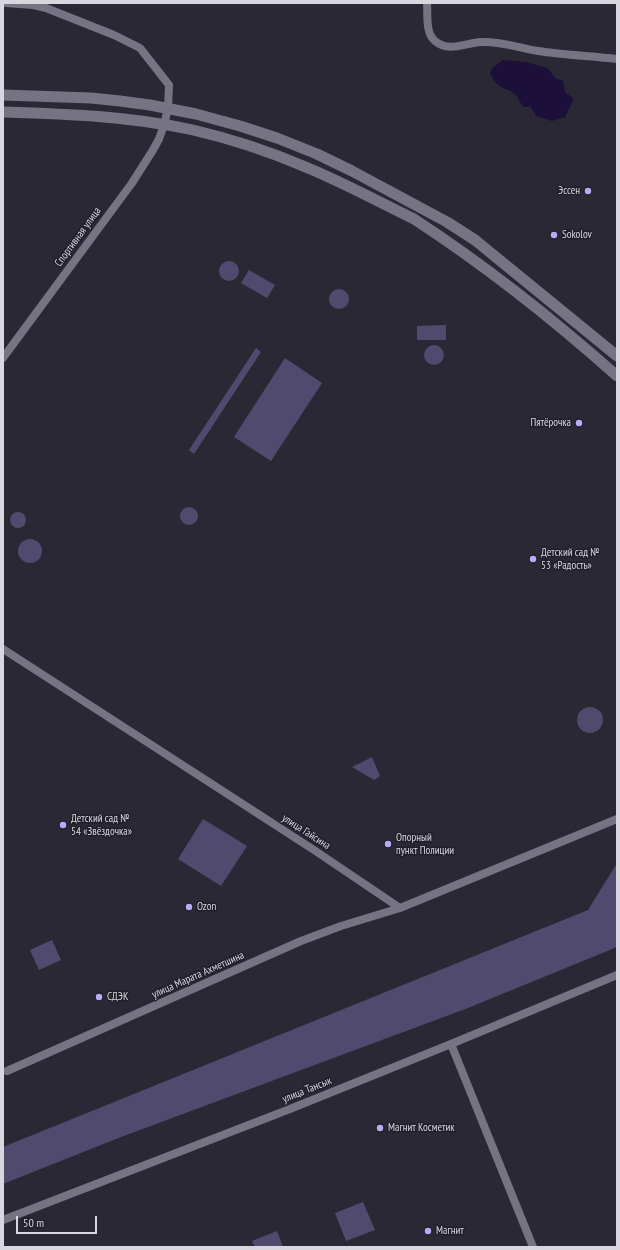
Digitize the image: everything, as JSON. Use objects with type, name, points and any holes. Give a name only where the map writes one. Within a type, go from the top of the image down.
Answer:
[{"type":"street","name":"Спортивная улица","points":[[3,358],[132,183],[154,150],[164,125],[168,108],[169,86],[140,48],[114,35],[46,6],[6,3]]},
{"type":"street","points":[[427,3],[429,32],[434,40],[444,46],[456,48],[480,42],[493,42],[538,51],[617,59]]},
{"type":"street","points":[[3,95],[113,100],[168,108],[240,126],[277,138],[317,154],[447,222],[475,240],[617,356]]},
{"type":"street","points":[[3,112],[115,117],[193,130],[272,154],[308,168],[414,219],[474,260],[554,321],[617,376]]},
{"type":"street","name":"улица Гайсина","points":[[3,649],[314,850],[400,908]]},
{"type":"street","points":[[400,908],[617,819]]},
{"type":"street","name":"улица Марата Ахметшина","points":[[7,1071],[301,941],[356,921],[400,908]]},
{"type":"street","name":"улица Тансык","points":[[3,1220],[290,1109],[617,975]]},
{"type":"street","points":[[451,1044],[533,1247]]},
{"type":"shaded area","points":[[503,60],[526,62],[548,68],[555,78],[563,81],[565,92],[574,99],[565,117],[552,121],[536,116],[531,107],[524,107],[515,94],[497,84],[490,73],[492,68]]},
{"type":"shaded area","points":[[229,261],[236,264],[239,271],[236,278],[229,281],[222,278],[219,271],[222,264]]},
{"type":"shaded area","points":[[249,270],[275,285],[267,298],[241,283]]},
{"type":"shaded area","points":[[339,289],[346,292],[349,299],[346,306],[339,309],[332,306],[329,299],[332,292]]},
{"type":"shaded area","points":[[446,325],[446,340],[417,340],[417,326]]},
{"type":"shaded area","points":[[430,345],[438,345],[444,351],[444,359],[438,365],[430,365],[424,359],[424,351]]},
{"type":"shaded area","points":[[256,348],[261,352],[194,454],[189,450]]},
{"type":"shaded area","points":[[285,358],[322,383],[271,461],[234,437]]},
{"type":"shaded area","points":[[185,507],[193,507],[198,512],[196,523],[193,525],[185,525],[180,520],[180,512]]},
{"type":"shaded area","points":[[18,512],[24,514],[26,520],[24,526],[18,528],[12,526],[10,520],[12,514]]},
{"type":"shaded area","points":[[30,539],[39,542],[42,551],[39,560],[30,563],[21,560],[18,551],[21,542]]},
{"type":"shaded area","points":[[590,707],[599,711],[603,720],[599,729],[590,733],[581,729],[577,720],[581,711]]},
{"type":"shaded area","points":[[372,757],[380,776],[374,780],[352,767]]},
{"type":"shaded area","points":[[203,819],[247,846],[221,886],[178,859]]},
{"type":"shaded area","points":[[617,863],[617,947],[468,1008],[121,1137],[3,1184],[3,1147],[588,910]]},
{"type":"shaded area","points":[[52,940],[61,960],[39,970],[30,950]]},
{"type":"shaded area","points":[[363,1202],[375,1230],[346,1241],[335,1213]]},
{"type":"shaded area","points":[[277,1231],[283,1247],[255,1247],[252,1241]]},
{"type":"place","name":"Эссен","points":[[588,191]]},
{"type":"place","name":"Sokolov","points":[[554,235]]},
{"type":"place","name":"Пятёрочка","points":[[579,423]]},
{"type":"place","name":"Детский сад № 53 «Радость»","points":[[533,559]]},
{"type":"place","name":"Детский сад № 54 «Звёздочка»","points":[[63,825]]},
{"type":"place","name":"Опорный пункт Полиции","points":[[388,844]]},
{"type":"place","name":"Ozon","points":[[189,907]]},
{"type":"place","name":"СДЭК","points":[[99,997]]},
{"type":"place","name":"Магнит Косметик","points":[[380,1128]]},
{"type":"place","name":"Магнит","points":[[428,1231]]}]
